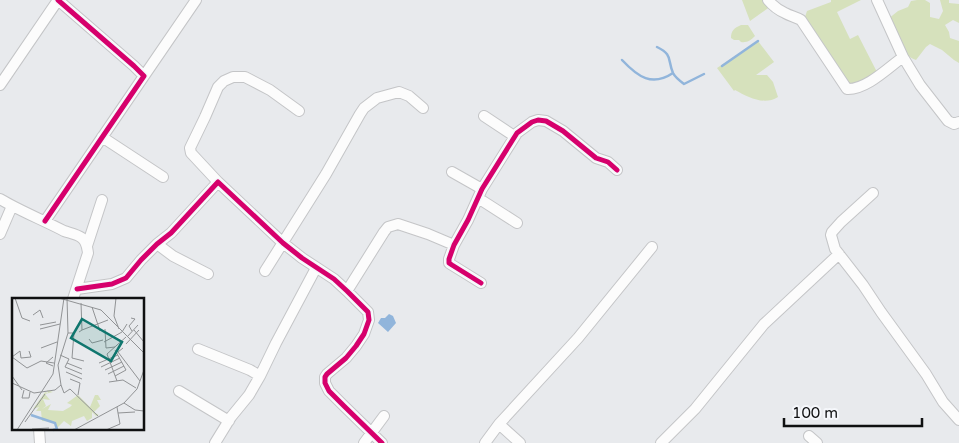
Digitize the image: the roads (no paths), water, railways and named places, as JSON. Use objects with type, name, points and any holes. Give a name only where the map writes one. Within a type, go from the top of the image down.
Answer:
[{"type":"street","points":[[0,85],[58,0],[144,76]]},
{"type":"street","points":[[45,221],[196,0]]},
{"type":"street","points":[[768,0],[774,7],[801,20],[847,89],[854,90],[862,86],[903,57]]},
{"type":"street","points":[[877,0],[903,57],[920,85],[948,121],[954,124],[959,122]]},
{"type":"street","points":[[299,112],[270,90],[245,76],[233,76],[224,80],[218,87],[190,148],[191,153],[218,182],[283,243],[334,279],[368,312],[368,326],[364,334],[346,358],[327,374],[325,383],[329,391],[382,443]]},
{"type":"street","points":[[265,270],[326,174],[364,108],[377,98],[399,92],[409,96],[423,108]]},
{"type":"street","points":[[484,116],[514,136]]},
{"type":"street","points":[[481,283],[450,263],[449,259],[454,245],[480,194],[517,133],[532,122],[538,120],[546,121],[563,131],[596,158],[608,162],[617,170]]},
{"type":"street","points":[[102,137],[163,177]]},
{"type":"street","points":[[452,172],[517,223]]},
{"type":"street","points":[[77,289],[120,282],[126,278],[141,260],[171,233],[218,182]]},
{"type":"street","points":[[873,193],[840,222],[832,232],[832,241],[839,254],[926,374],[943,402],[959,420]]},
{"type":"street","points":[[0,199],[84,240],[88,253],[74,298]]},
{"type":"street","points":[[87,246],[102,200]]},
{"type":"street","points":[[0,234],[12,206]]},
{"type":"street","points":[[347,291],[388,227],[398,224],[454,245]]},
{"type":"street","points":[[157,244],[173,256],[208,274]]},
{"type":"street","points":[[485,443],[499,424],[578,338],[652,247]]},
{"type":"street","points":[[661,443],[695,409],[764,324],[839,254]]},
{"type":"street","points":[[215,443],[260,376],[316,268]]},
{"type":"street","points":[[198,349],[242,366],[260,376]]},
{"type":"street","points":[[179,391],[229,421]]},
{"type":"street","points":[[364,443],[384,416]]},
{"type":"street","points":[[499,424],[520,443]]},
{"type":"street","points":[[39,430],[40,443]]},
{"type":"water","points":[[389,314],[393,316],[396,323],[388,332],[378,323],[381,318],[385,318]]},
{"type":"waterway","points":[[722,66],[758,41]]},
{"type":"waterway","points":[[657,47],[668,55],[673,73],[684,84],[704,74]]},
{"type":"waterway","points":[[622,60],[634,71],[652,80],[673,73]]}]
